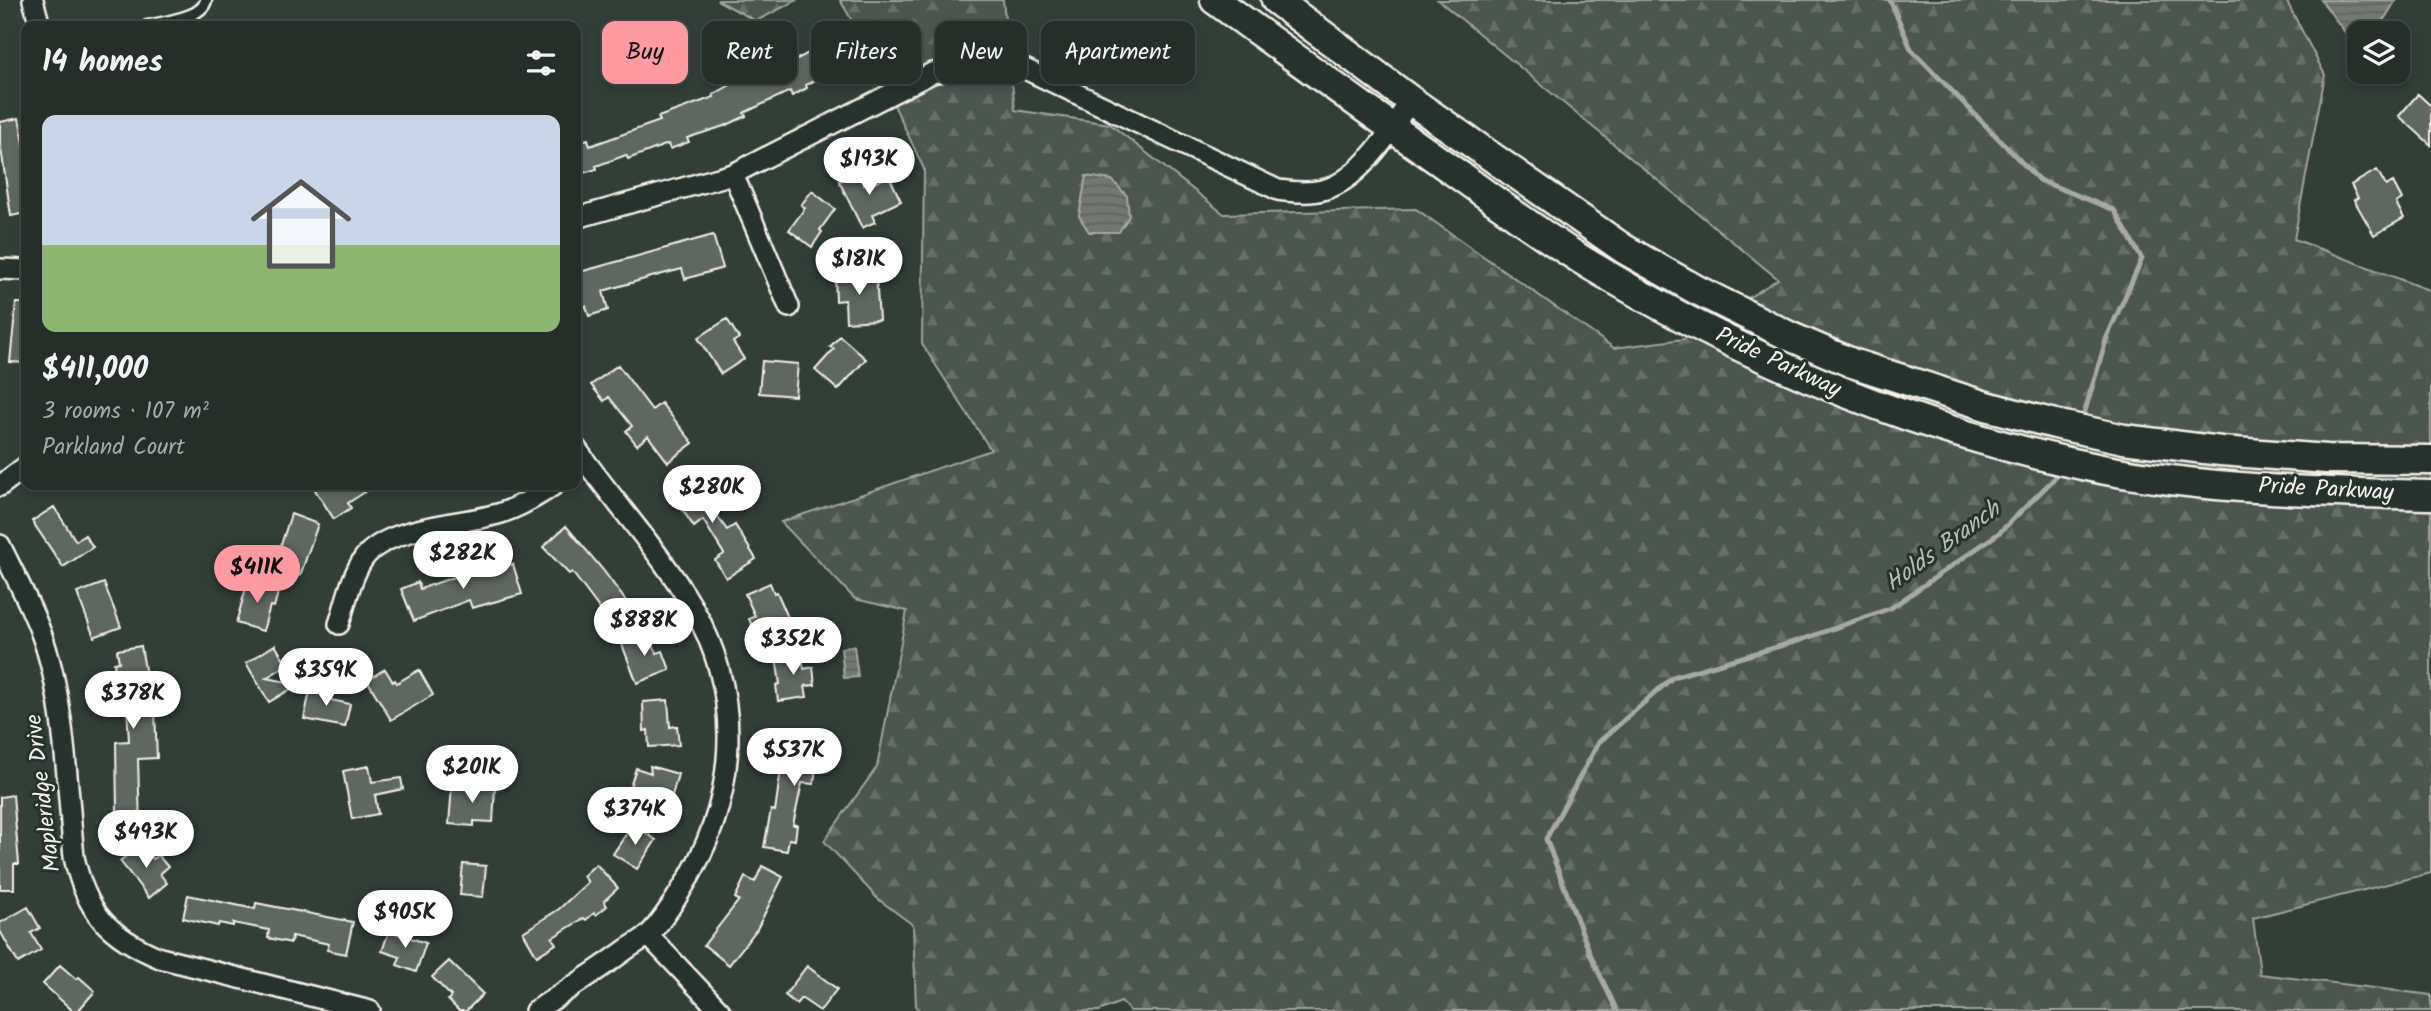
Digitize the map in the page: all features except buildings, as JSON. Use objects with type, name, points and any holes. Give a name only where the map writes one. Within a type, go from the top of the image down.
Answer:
[{"type":"main road","name":"Pride Parkway","points":[[1214,0],[1554,242],[1660,305],[1809,379],[1910,418],[2023,452],[2082,464],[2214,484],[2431,495]]},
{"type":"main road","name":"Pride Parkway","points":[[1276,0],[1410,100],[1624,249],[1695,289],[1789,336],[1852,363],[2055,424],[2124,439],[2221,452],[2327,459],[2431,460]]},
{"type":"street","points":[[33,0],[39,21]]},
{"type":"street","points":[[581,217],[733,174],[932,73],[968,66],[1026,69],[1278,190],[1296,192],[1326,189],[1350,176],[1393,129],[1410,100]]},
{"type":"street","points":[[733,174],[789,307]]},
{"type":"street","points":[[0,269],[21,270]]},
{"type":"street","points":[[535,1011],[648,935],[696,868],[718,814],[726,778],[726,706],[708,642],[692,606],[654,552],[581,461]]},
{"type":"street","points":[[0,486],[21,470]]},
{"type":"street","points":[[339,624],[357,570],[365,557],[389,538],[503,512],[546,490]]},
{"type":"street","name":"Mapleridge Drive","points":[[0,545],[41,633],[53,674],[74,857],[79,880],[95,914],[139,949],[160,958],[370,1011]]},
{"type":"street","points":[[648,935],[720,1011]]},
{"type":"lane","points":[[166,21],[200,12],[206,0]]},
{"type":"green space","points":[[717,0],[797,0],[756,21]]},
{"type":"green space","points":[[840,0],[1003,0],[1005,21],[935,21],[935,84],[1012,84],[1015,110],[1110,124],[1224,214],[1416,209],[1614,348],[1684,339],[1778,279],[1438,0],[2286,0],[2325,75],[2294,239],[2431,291],[2431,873],[2253,918],[2260,974],[2431,995],[2431,1011],[1130,1011],[1121,1002],[1099,1011],[920,1011],[916,1006],[913,925],[878,899],[824,841],[877,767],[907,611],[855,599],[781,522],[991,450],[922,344],[924,169],[884,84],[921,84],[921,21],[852,21]]},
{"type":"shaded area","points":[[2321,0],[2396,0],[2383,21],[2347,21],[2347,35]]},
{"type":"shaded area","points":[[1086,176],[1112,180],[1127,196],[1129,216],[1119,232],[1089,232],[1079,216]]},
{"type":"shaded area","points":[[854,646],[858,677],[844,678],[841,648]]},
{"type":"waterway","name":"Holds Branch","points":[[1890,0],[1911,49],[2039,180],[2114,210],[2142,259],[2107,337],[2082,421]]},
{"type":"waterway","name":"Holds Branch","points":[[1617,1011],[1591,956],[1546,839],[1599,742],[1673,677],[1801,640],[1891,608],[1999,533],[2062,471]]}]
